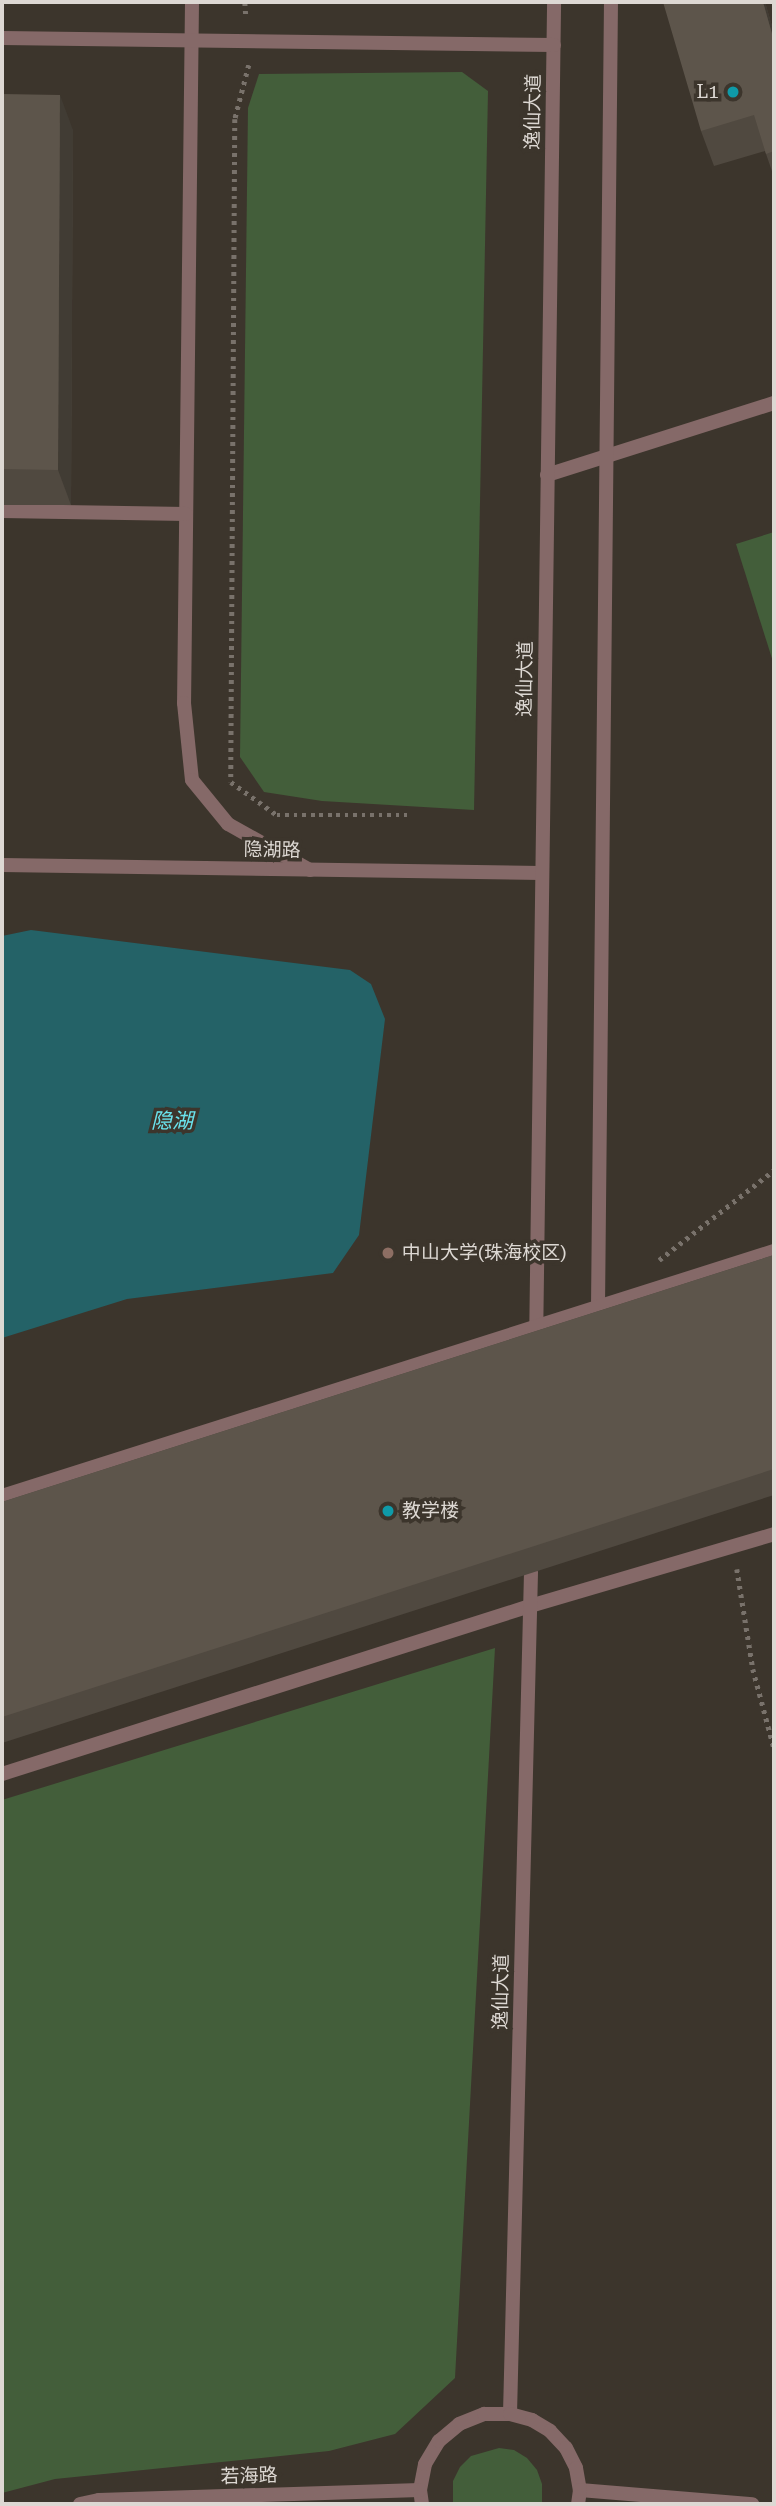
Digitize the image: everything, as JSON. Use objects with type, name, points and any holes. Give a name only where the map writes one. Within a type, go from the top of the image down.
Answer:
[{"type":"street","points":[[192,2],[184,703],[192,780],[228,824],[310,870]]},
{"type":"street","name":"逸仙大道","points":[[536,1357],[554,2]]},
{"type":"street","points":[[598,1307],[604,457],[611,2]]},
{"type":"street","points":[[2,38],[554,45]]},
{"type":"street","points":[[547,475],[774,402]]},
{"type":"street","points":[[2,511],[186,514]]},
{"type":"street","name":"隐湖路","points":[[2,865],[541,873]]},
{"type":"street","points":[[2,1496],[774,1251]]},
{"type":"street","points":[[2,1773],[530,1606],[774,1534]]},
{"type":"street","name":"逸仙大道","points":[[510,2414],[531,1572]]},
{"type":"street","name":"若海路","points":[[80,2504],[99,2500],[421,2497],[425,2464],[439,2441],[459,2424],[484,2414],[510,2414],[532,2420],[550,2431],[566,2448],[576,2468],[579,2497],[752,2504]]},
{"type":"path","points":[[245,2],[249,70],[235,119],[231,782],[277,815],[407,815]]},
{"type":"path","points":[[653,1264],[774,1170]]},
{"type":"path","points":[[734,1547],[753,1669],[774,1748]]},
{"type":"green space","points":[[462,72],[488,91],[474,810],[322,801],[264,792],[240,757],[248,108],[259,74]]},
{"type":"green space","points":[[774,532],[774,665],[736,544]]},
{"type":"green space","points":[[495,1648],[455,2378],[395,2434],[329,2451],[55,2479],[2,2493],[2,1800]]},
{"type":"green space","points":[[499,2448],[514,2450],[527,2458],[537,2470],[542,2484],[542,2504],[453,2504],[453,2481],[460,2467],[471,2456]]},
{"type":"water","name":"隐湖","points":[[31,930],[350,970],[371,984],[385,1019],[359,1235],[333,1273],[127,1299],[2,1338],[2,936]]},
{"type":"building","name":"L1","points":[[663,2],[763,2],[774,41],[774,151],[766,154],[754,115],[701,131]]},
{"type":"building","points":[[2,94],[60,95],[58,470],[2,469]]},
{"type":"building","name":"教学楼","points":[[774,1255],[774,1469],[2,1717],[2,1502]]},
{"type":"place","name":"L1","points":[[733,92]]},
{"type":"place","name":"中山大学(珠海校区)","points":[[388,1253]]},
{"type":"place","name":"教学楼","points":[[388,1511]]}]
